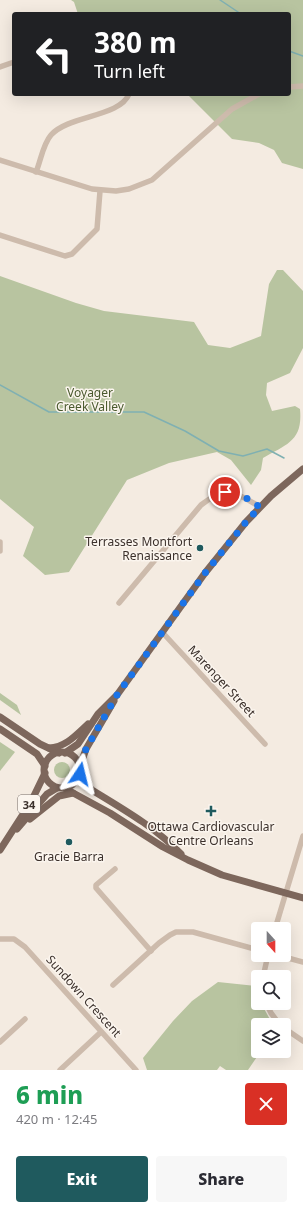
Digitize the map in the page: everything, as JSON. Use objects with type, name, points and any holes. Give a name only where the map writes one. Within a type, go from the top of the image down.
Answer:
[{"type":"main road","name":"34","points":[[12,834],[23,824],[47,794],[74,784],[80,774],[80,766],[86,749],[117,695],[205,573],[260,507],[303,469]]},
{"type":"main road","name":"34","points":[[0,850],[12,834],[36,792],[50,757],[62,753],[78,744],[98,714],[117,695]]},
{"type":"main road","points":[[46,748],[56,747],[68,742],[98,714]]},
{"type":"main road","points":[[0,717],[46,748],[74,757],[80,766]]},
{"type":"main road","points":[[0,730],[37,754],[45,770]]},
{"type":"main road","name":"34","points":[[45,770],[49,782],[61,788]]},
{"type":"main road","points":[[80,774],[86,785],[92,790],[152,828],[168,840],[186,859]]},
{"type":"main road","points":[[61,788],[77,794],[163,847],[186,859],[222,875],[303,898]]},
{"type":"main road","points":[[23,824],[59,796],[65,793],[77,794]]},
{"type":"street","points":[[0,67],[12,63]]},
{"type":"street","points":[[291,87],[303,86]]},
{"type":"street","points":[[36,172],[48,138],[57,129],[114,108],[127,96]]},
{"type":"street","points":[[0,160],[100,191],[125,190],[152,180],[232,109],[256,96]]},
{"type":"street","points":[[0,235],[65,256],[72,254],[97,229],[100,191]]},
{"type":"street","points":[[119,603],[201,505],[213,496],[225,492],[240,494],[260,507]]},
{"type":"street","points":[[0,542],[0,551]]},
{"type":"street","name":"Marenger Street","points":[[163,633],[265,744]]},
{"type":"street","points":[[277,922],[303,836]]},
{"type":"street","points":[[115,870],[96,885],[96,888],[152,950]]},
{"type":"street","points":[[113,985],[170,934],[184,931],[193,932],[251,948]]},
{"type":"street","name":"Sundown Crescent","points":[[0,939],[14,939],[48,971],[136,1070]]},
{"type":"street","points":[[291,959],[303,962]]},
{"type":"street","points":[[0,1042],[25,1019]]},
{"type":"street","points":[[60,1070],[102,1032]]},
{"type":"street","points":[[291,1033],[303,1041]]},
{"type":"green space","points":[[71,0],[303,0],[303,169],[282,163],[274,150],[259,143],[232,139],[189,96],[291,96],[291,12],[77,12],[74,2]]},
{"type":"green space","name":"Voyager Creek Valley","points":[[277,270],[283,270],[303,291],[303,348],[290,373],[267,383],[266,395],[272,411],[295,406],[300,409],[299,428],[296,435],[286,445],[263,458],[261,470],[251,485],[231,460],[217,452],[169,463],[127,480],[69,572],[45,575],[23,556],[34,527],[0,499],[0,276],[76,303],[104,311],[194,322],[208,345],[230,348],[261,336],[269,284]]},
{"type":"green space","points":[[0,693],[17,705],[21,715],[0,700]]},
{"type":"green space","points":[[0,742],[15,752],[0,771]]},
{"type":"green space","points":[[62,762],[68,764],[70,770],[68,776],[62,778],[56,776],[54,770],[56,764]]},
{"type":"green space","points":[[218,982],[251,985],[251,1010],[265,1010],[269,1018],[251,1018],[251,1058],[256,1058],[248,1070],[226,1070],[220,1066],[217,1070],[147,1070],[143,1058],[173,1021],[192,1001]]},
{"type":"waterway","points":[[220,0],[238,12]]},
{"type":"waterway","points":[[291,52],[303,56]]},
{"type":"waterway","points":[[0,385],[49,412],[144,412],[185,431],[219,451],[243,456],[267,449],[284,458]]},
{"type":"place","name":"Terrasses Montfort Renaissance","points":[[200,548]]},
{"type":"place","name":"Ottawa Cardiovascular Centre Orleans","points":[[211,811]]},
{"type":"place","name":"Gracie Barra","points":[[69,842]]},
{"type":"route","points":[[80,774],[80,766],[86,749],[117,695],[205,573],[260,507],[240,494],[225,492]]}]
